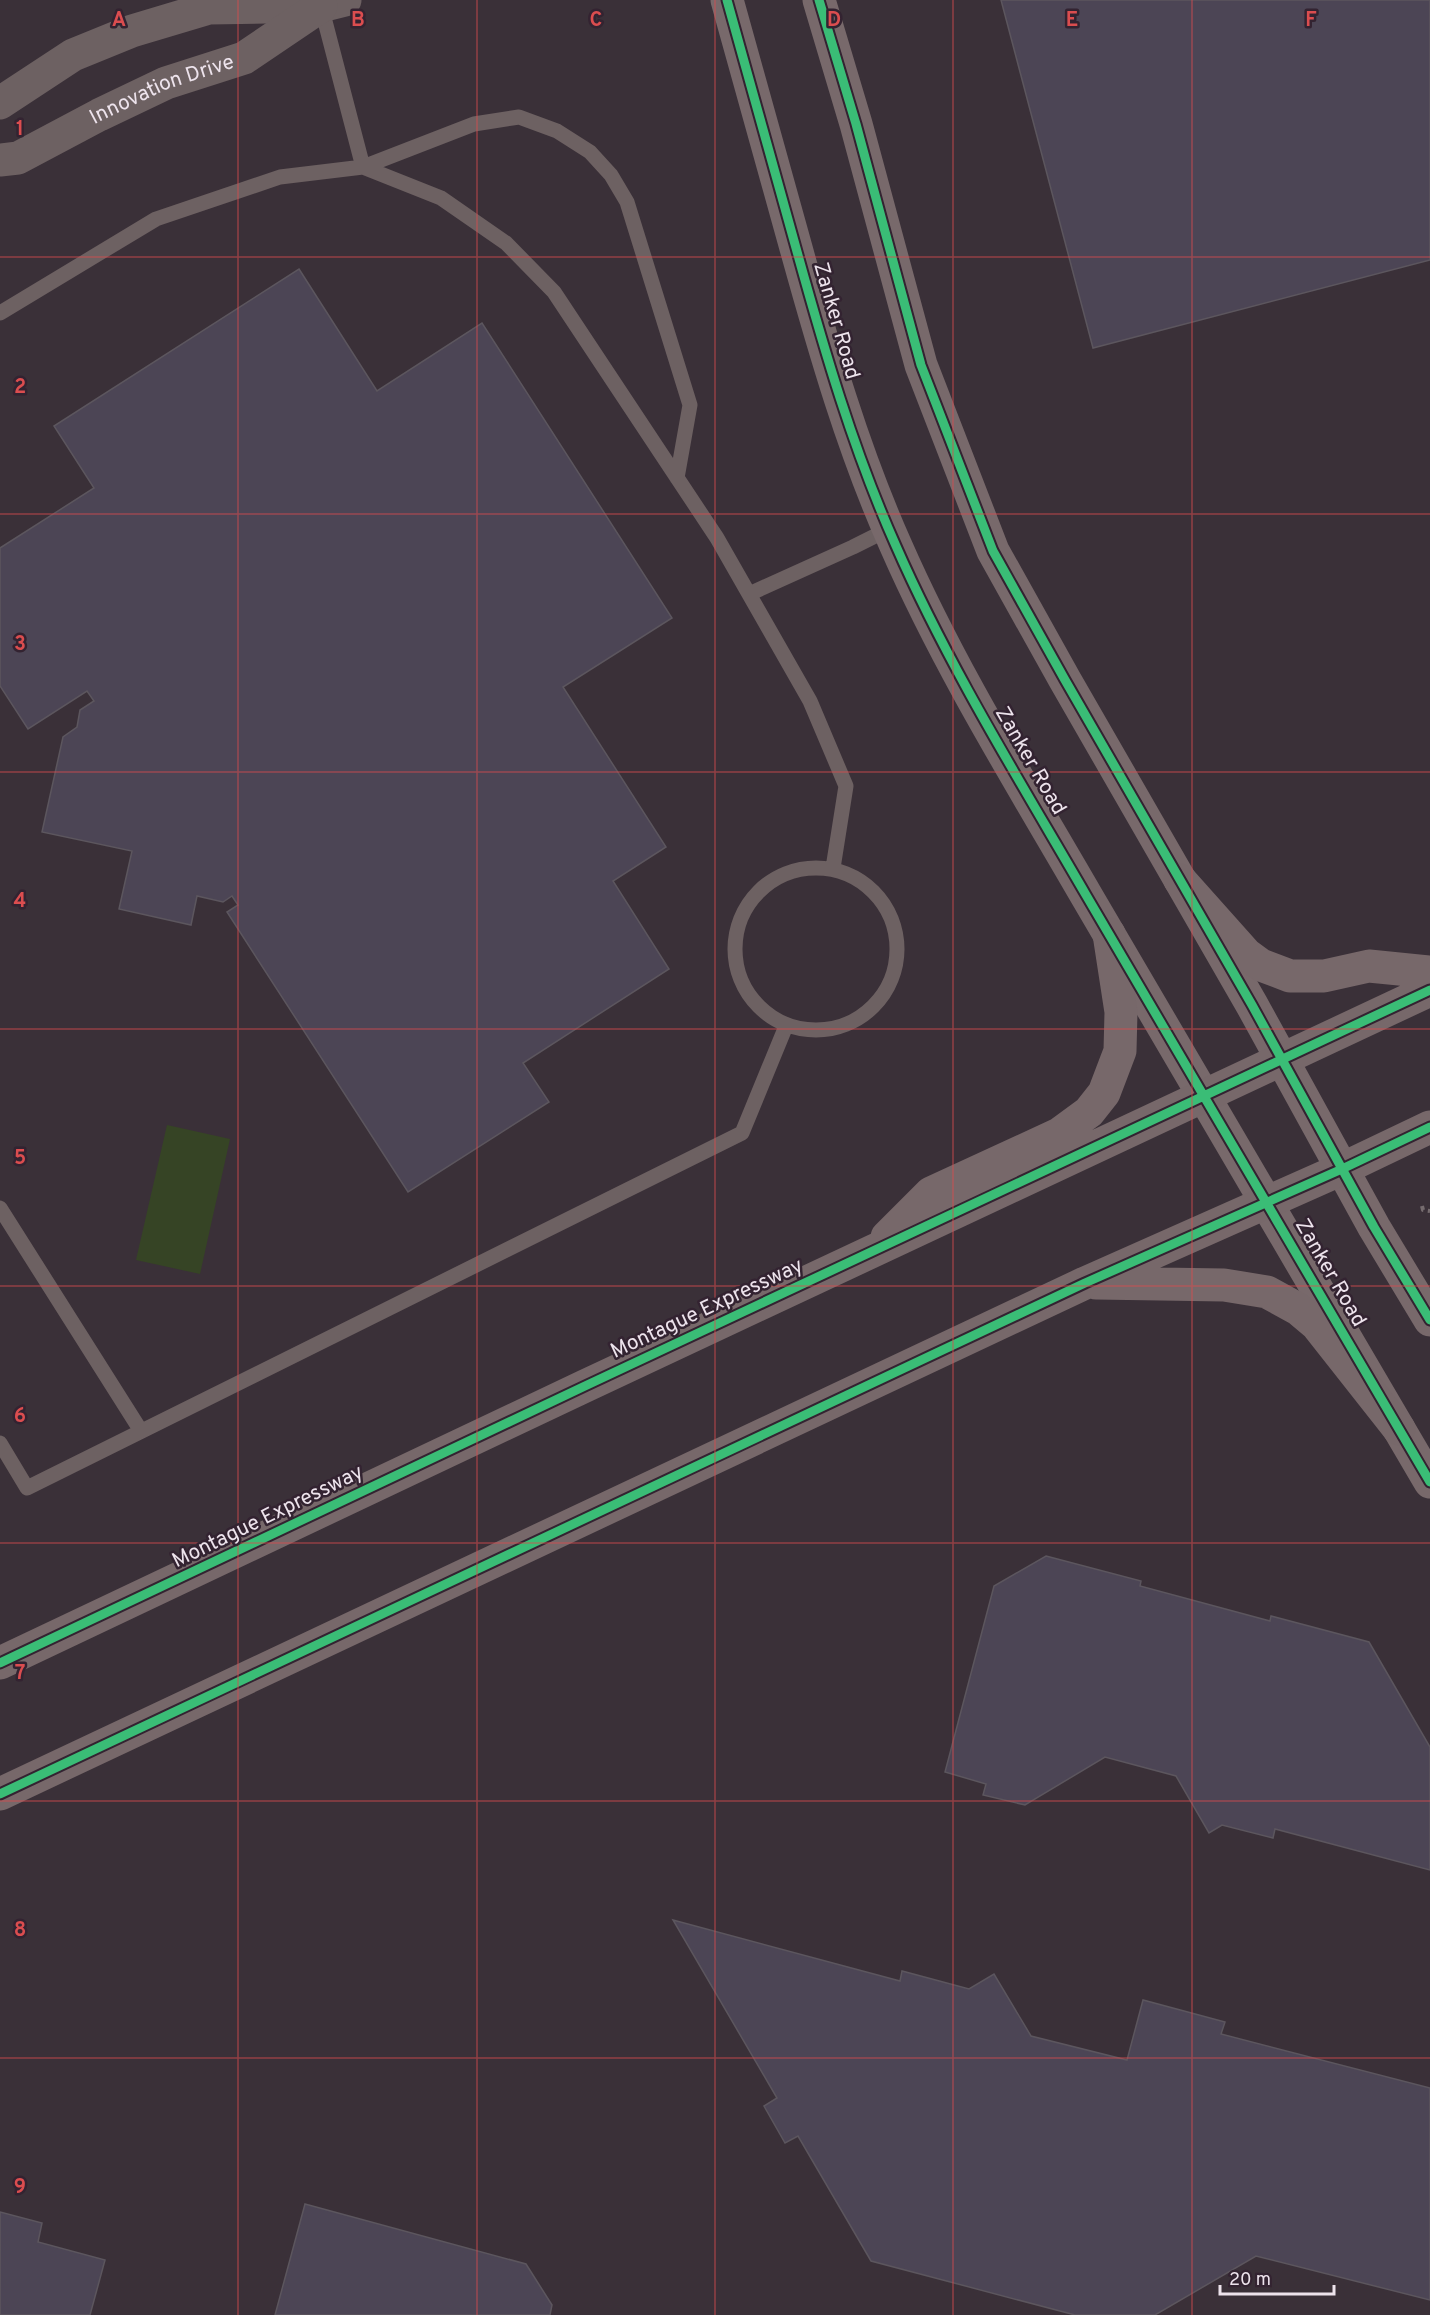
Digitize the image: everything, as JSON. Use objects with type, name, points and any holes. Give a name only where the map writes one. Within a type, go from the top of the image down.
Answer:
[{"type":"highway","points":[[1180,880],[1246,954],[1261,965],[1290,976],[1324,976],[1369,966],[1430,972]]},
{"type":"highway","points":[[871,1253],[931,1193],[1059,1134],[1089,1112],[1104,1093],[1120,1051],[1121,1012],[1109,934]]},
{"type":"highway","name":"Montague Expressway","points":[[0,1664],[595,1381],[1430,990]]},
{"type":"highway","points":[[0,1794],[1085,1283],[1267,1203],[1430,1127]]},
{"type":"highway","points":[[1085,1283],[1224,1285],[1267,1292],[1298,1309],[1317,1325],[1399,1429]]},
{"type":"main road","name":"Zanker Road","points":[[727,0],[817,325],[850,431],[889,528],[939,636],[1203,1096],[1430,1482]]},
{"type":"main road","points":[[819,0],[856,124],[921,365],[993,551],[1282,1058],[1374,1227],[1430,1320]]},
{"type":"street","points":[[0,103],[73,55],[132,31],[187,14],[209,8],[333,3]]},
{"type":"street","name":"Innovation Drive","points":[[0,160],[18,158],[166,82],[244,58],[333,3]]},
{"type":"lane","points":[[333,3],[363,167]]},
{"type":"lane","points":[[0,313],[156,219],[280,177],[363,167],[474,124],[519,117],[557,131],[590,152],[610,175],[627,202],[690,405],[677,478]]},
{"type":"lane","points":[[363,167],[441,198],[506,243],[554,292],[717,538],[810,701],[846,786],[832,868]]},
{"type":"lane","points":[[749,594],[853,547],[889,528]]},
{"type":"lane","points":[[801,868],[832,868],[862,880],[884,903],[897,931],[898,962],[887,992],[867,1013],[842,1027],[814,1031],[786,1026],[756,1006],[738,975],[734,939],[746,905],[772,880],[801,868]]},
{"type":"lane","points":[[0,1443],[27,1488],[742,1133],[786,1026]]},
{"type":"lane","points":[[0,1208],[141,1431]]},
{"type":"path","points":[[1422,1206],[1424,1210],[1430,1211]]},
{"type":"green space","points":[[167,1125],[230,1139],[200,1274],[136,1260]]},
{"type":"building","points":[[1001,0],[1430,0],[1430,260],[1093,348]]},
{"type":"building","points":[[299,269],[377,391],[482,323],[672,618],[563,687],[666,847],[613,881],[669,969],[523,1063],[549,1102],[408,1192],[227,912],[238,905],[232,896],[223,902],[197,896],[191,925],[119,909],[132,851],[42,832],[63,737],[77,727],[80,710],[94,701],[87,691],[28,729],[0,686],[0,548],[94,488],[54,426]]},
{"type":"building","points":[[1046,1556],[1141,1581],[1140,1586],[1270,1621],[1271,1616],[1369,1642],[1430,1747],[1430,1870],[1275,1829],[1273,1838],[1222,1825],[1209,1833],[1176,1776],[1105,1757],[1025,1805],[983,1795],[986,1784],[945,1772],[994,1586]]},
{"type":"building","points":[[673,1920],[900,1981],[902,1971],[969,1989],[994,1974],[1031,2036],[1127,2060],[1143,2000],[1225,2022],[1221,2034],[1430,2088],[1430,2300],[1256,2256],[1155,2315],[1075,2315],[871,2261],[798,2136],[785,2143],[764,2106],[777,2098]]},
{"type":"building","points":[[305,2204],[526,2264],[552,2305],[550,2315],[275,2315]]},
{"type":"building","points":[[0,2212],[42,2223],[38,2242],[105,2260],[90,2315],[0,2315]]},
{"type":"cycle path","points":[[727,0],[840,399],[866,473],[917,591],[962,680],[1011,766],[1430,1482]]},
{"type":"cycle path","points":[[819,0],[856,124],[921,365],[993,551],[1252,1005],[1374,1227],[1430,1320]]},
{"type":"cycle path","points":[[0,1663],[1430,990]]},
{"type":"cycle path","points":[[0,1794],[1085,1283],[1342,1169],[1430,1127]]}]
